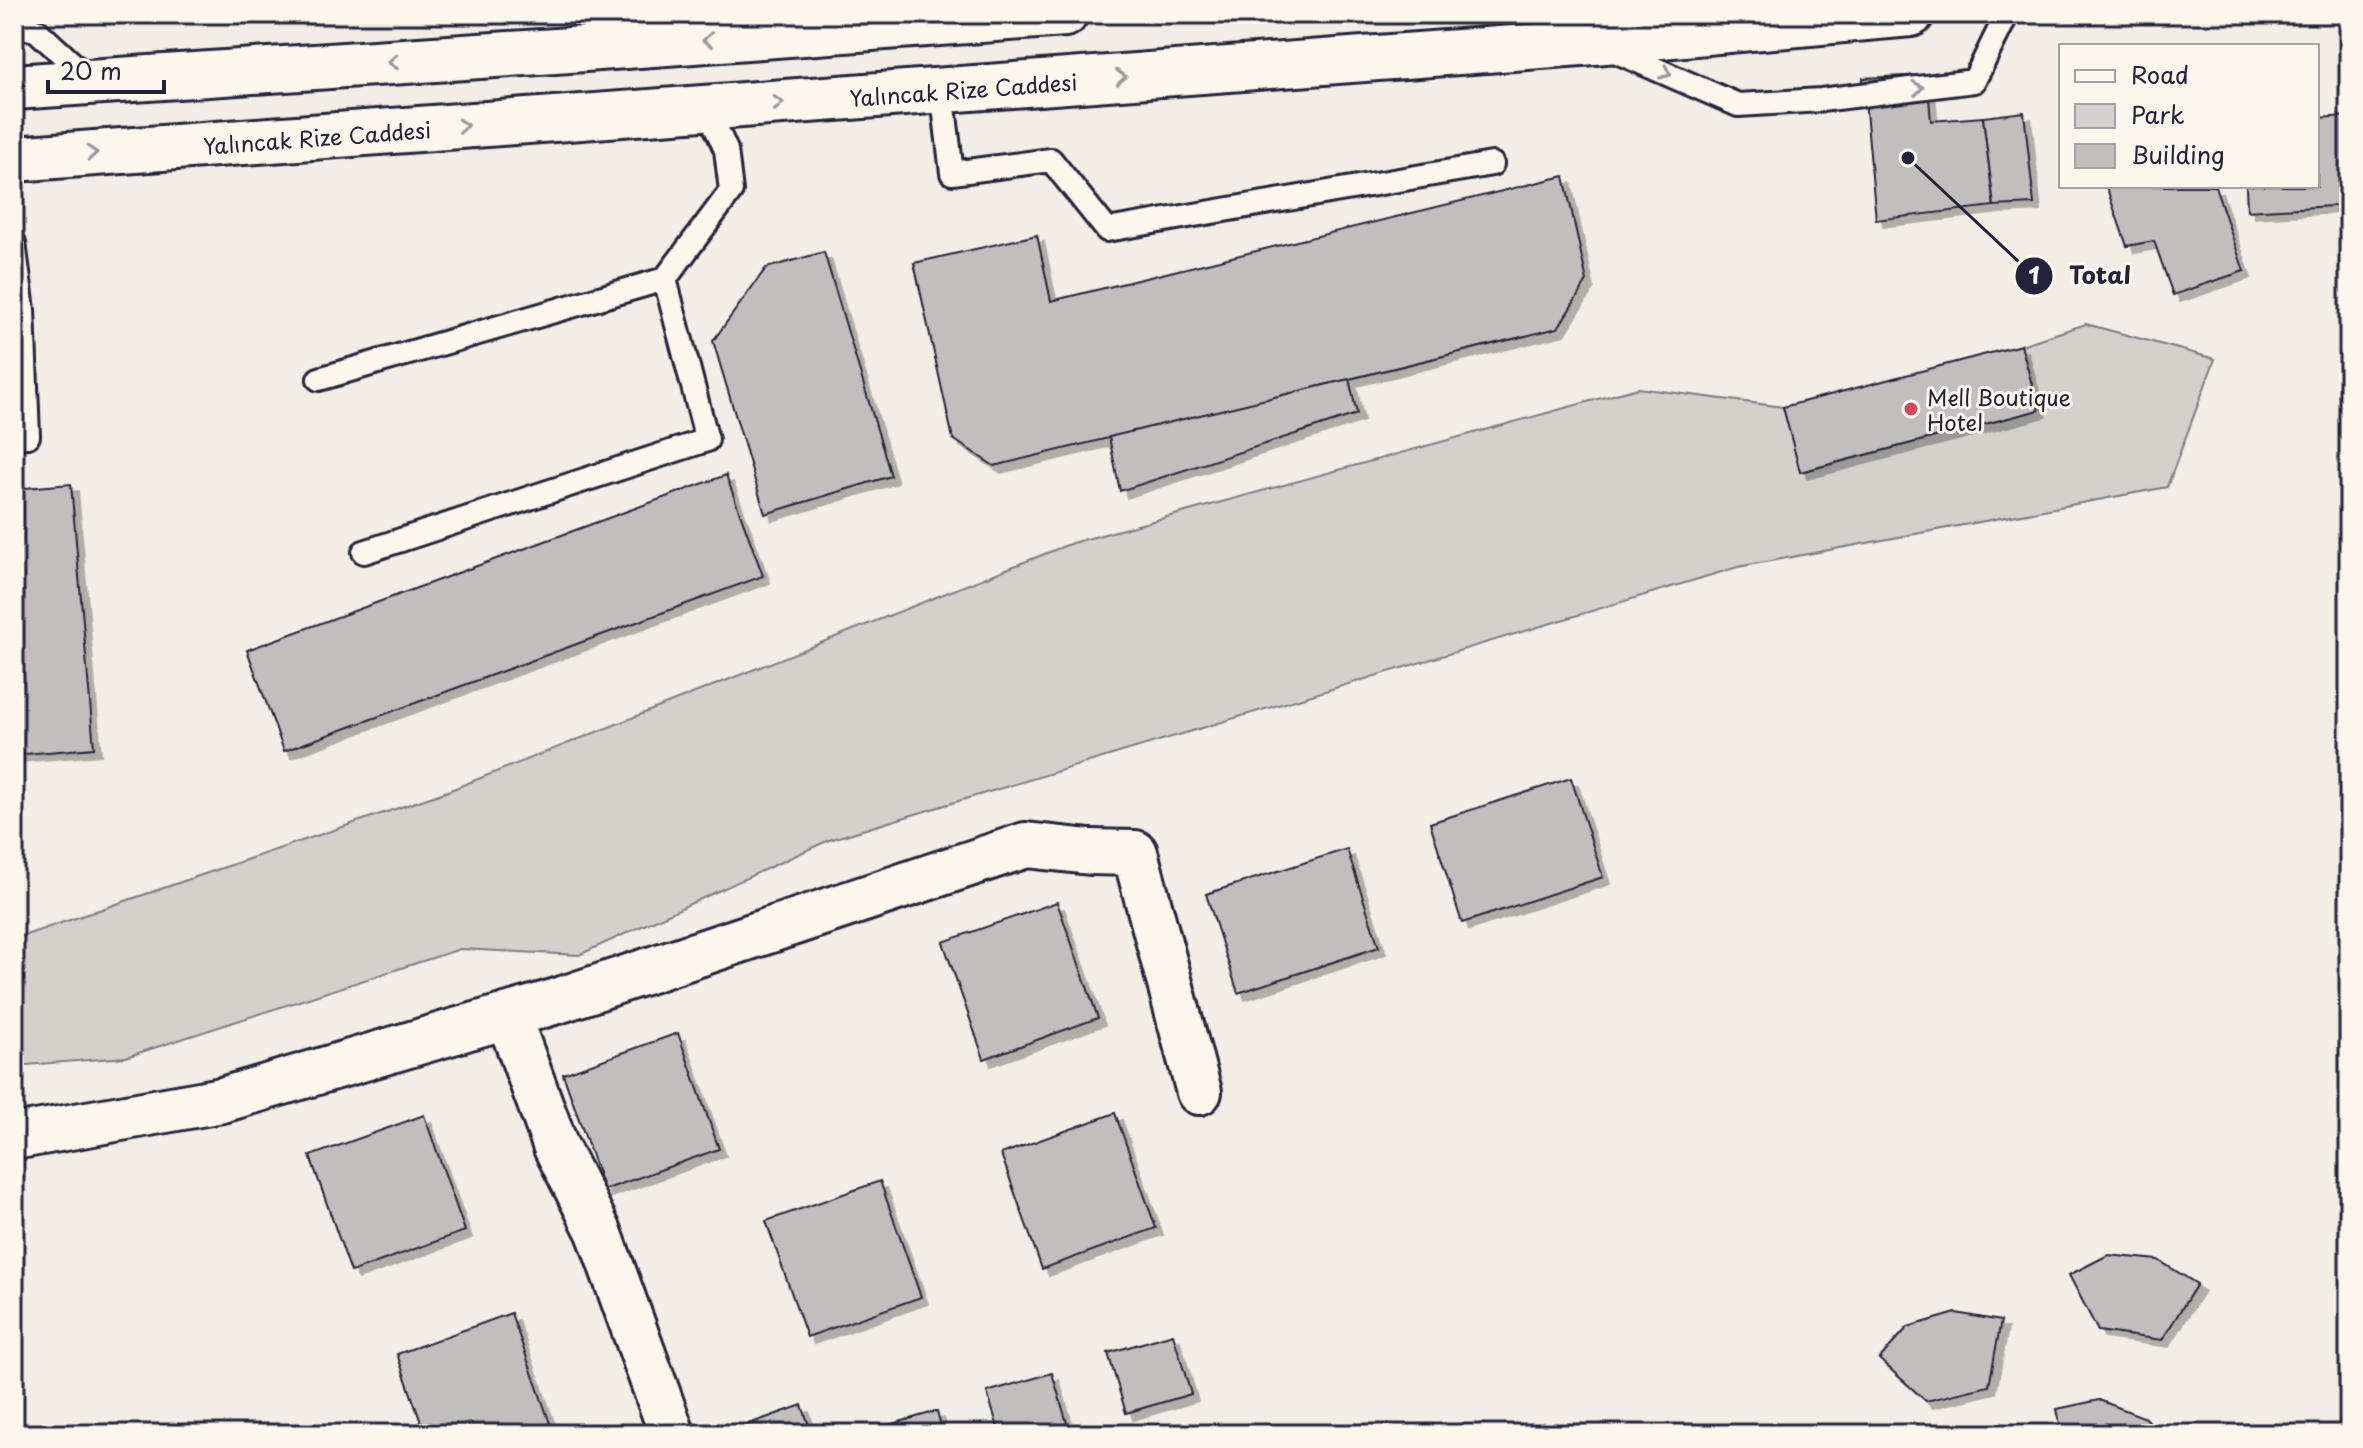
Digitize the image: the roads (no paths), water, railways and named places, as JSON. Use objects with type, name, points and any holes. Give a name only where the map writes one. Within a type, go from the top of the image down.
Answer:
[{"type":"main road","points":[[14,87],[624,30],[1065,14]]},
{"type":"main road","name":"Yalıncak Rize Caddesi","points":[[14,159],[1594,42],[1911,14]]},
{"type":"main road","points":[[14,1137],[222,1100],[508,1016],[1026,845],[1135,853],[1199,1092]]},
{"type":"main road","points":[[508,1016],[556,1147],[599,1232],[672,1434]]},
{"type":"lane","points":[[1594,42],[1738,105],[1821,100],[1974,81],[2007,14]]},
{"type":"lane","points":[[14,26],[36,30],[92,81]]},
{"type":"lane","points":[[942,90],[952,173],[1051,160],[1107,230],[1492,164]]},
{"type":"lane","points":[[319,379],[665,279],[731,191],[726,150],[707,108]]},
{"type":"lane","points":[[14,243],[23,310],[28,436],[14,437]]},
{"type":"lane","points":[[364,552],[707,440],[665,279]]},
{"type":"place","name":"Total","points":[[1908,158]]},
{"type":"place","name":"Mell Boutique Hotel","points":[[1911,409]]}]
